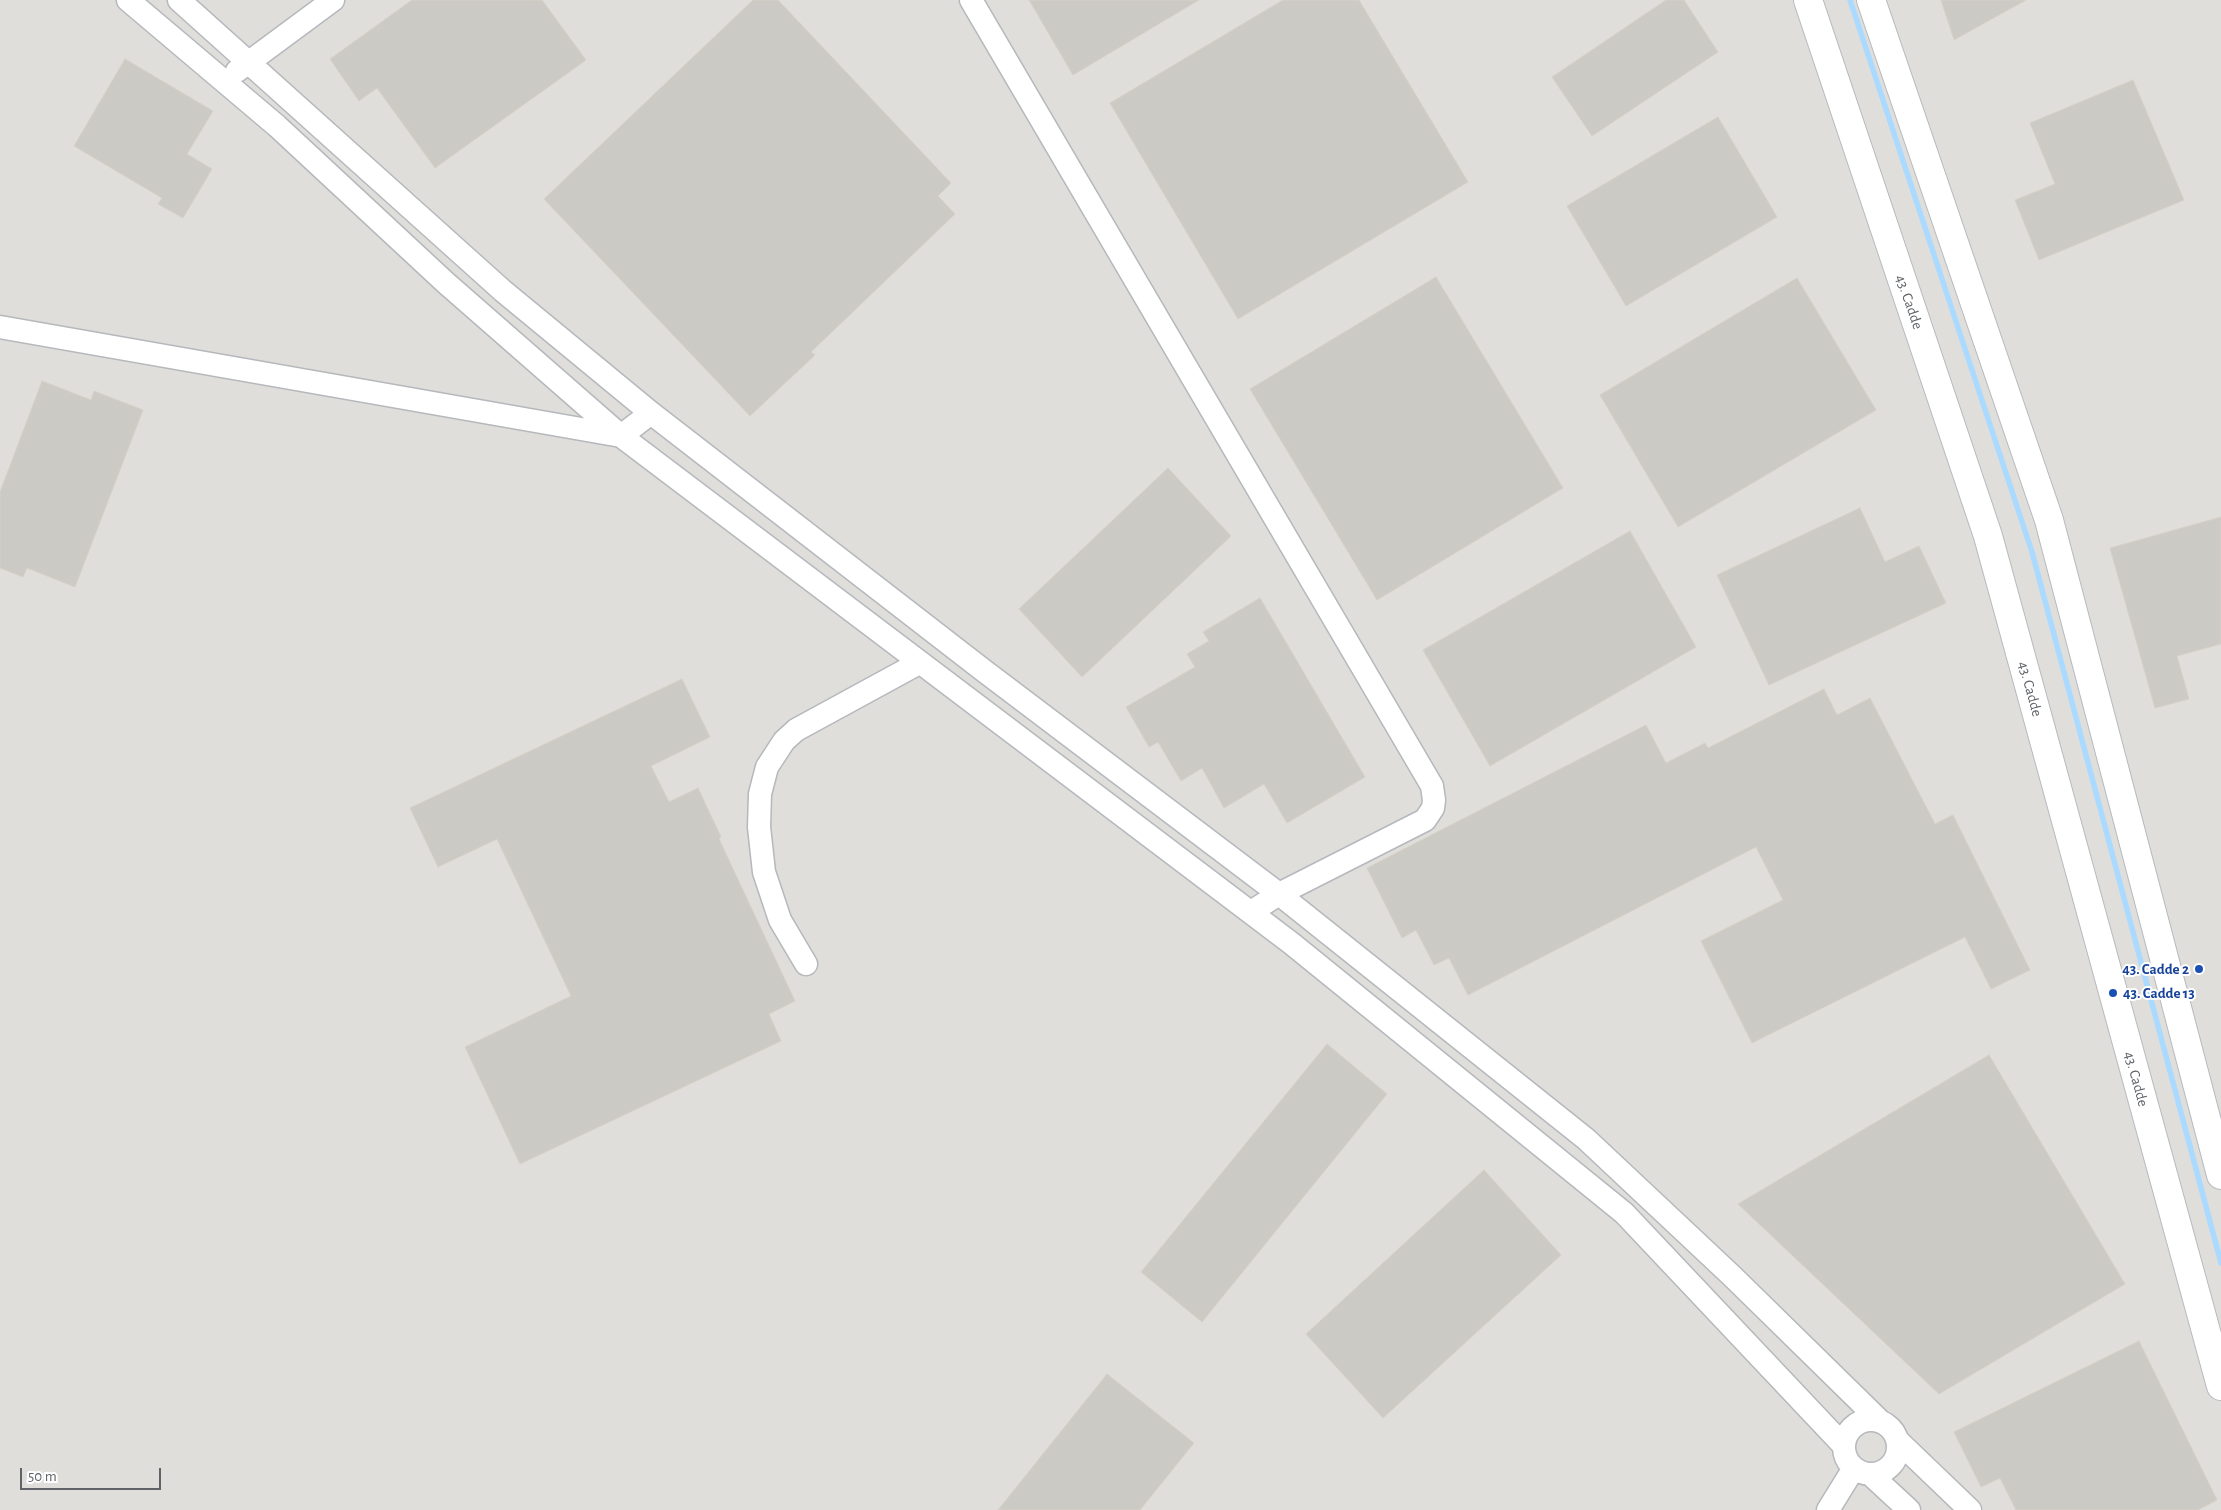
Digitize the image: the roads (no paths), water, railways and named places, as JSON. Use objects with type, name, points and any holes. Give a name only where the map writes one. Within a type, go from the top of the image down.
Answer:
[{"type":"main road","name":"43. Cadde","points":[[1808,0],[1988,536],[2221,1386]]},
{"type":"main road","points":[[1871,0],[2049,520],[2221,1175]]},
{"type":"street","points":[[128,0],[277,126],[454,289],[621,436],[1251,912],[1624,1213],[1844,1446],[1849,1462],[1909,1510]]},
{"type":"street","points":[[179,0],[503,291],[651,413],[983,670],[1280,894],[1586,1139],[1732,1276],[1881,1422],[1894,1432],[1897,1440],[1896,1457],[1892,1464],[1878,1473],[1862,1471]]},
{"type":"street","points":[[224,81],[333,0]]},
{"type":"street","points":[[971,0],[1432,786],[1434,800],[1425,820],[1280,894],[1251,912]]},
{"type":"street","points":[[0,327],[621,436],[651,413]]},
{"type":"street","points":[[806,964],[780,920],[764,872],[759,828],[760,794],[767,767],[784,741],[796,730],[919,663]]},
{"type":"street","points":[[1844,1446],[1846,1437],[1856,1424],[1864,1421],[1881,1422]]},
{"type":"street","points":[[1897,1440],[1970,1510]]},
{"type":"street","points":[[1828,1510],[1862,1471]]},
{"type":"waterway","points":[[1850,0],[2032,552],[2221,1263]]},
{"type":"place","name":"43. Cadde 2","points":[[2199,969]]},
{"type":"place","name":"43. Cadde 13","points":[[2113,993]]}]
